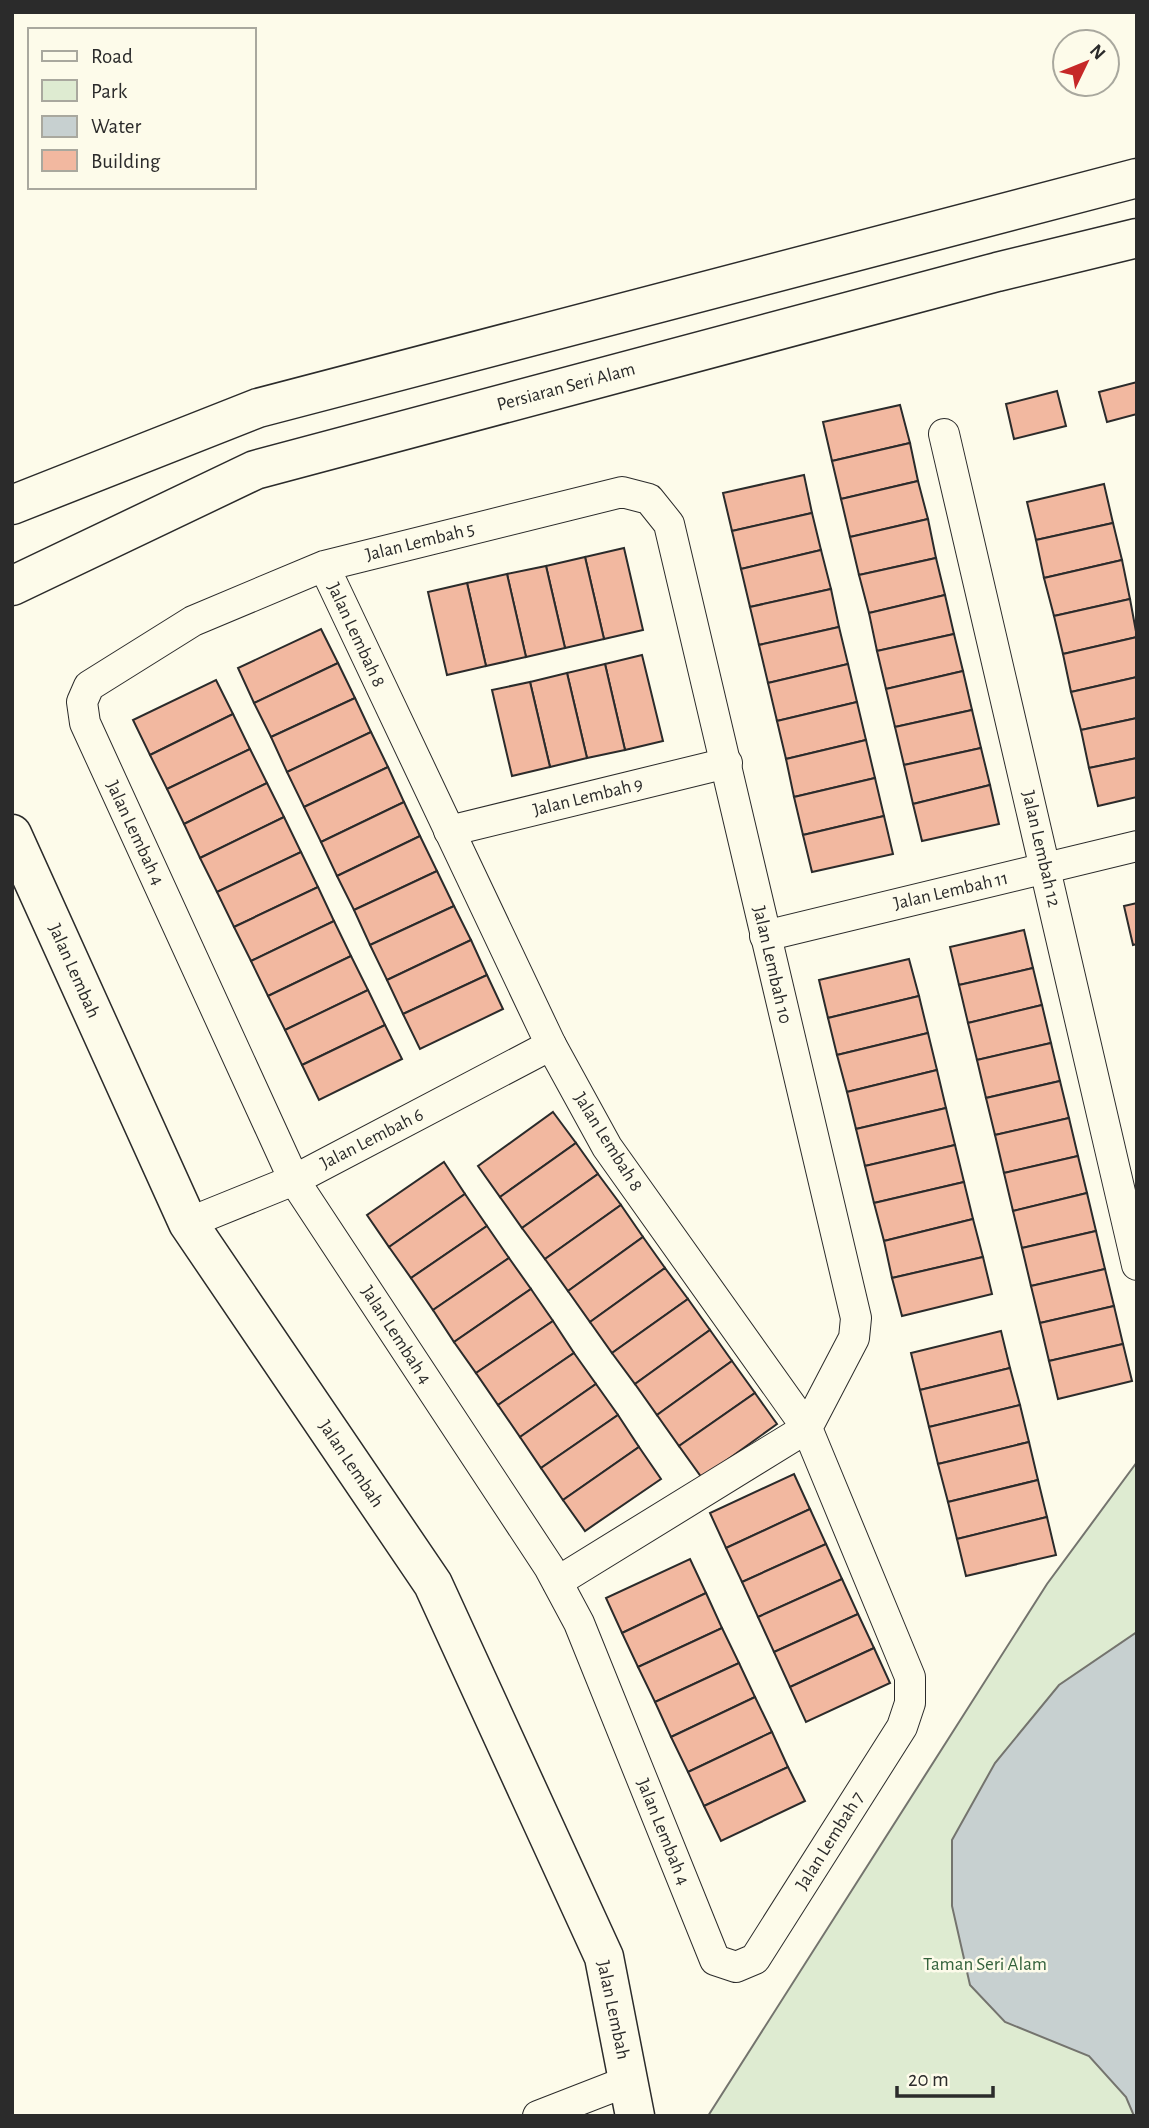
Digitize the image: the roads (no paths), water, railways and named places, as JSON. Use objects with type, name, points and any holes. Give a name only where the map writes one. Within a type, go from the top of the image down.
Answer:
[{"type":"street","points":[[12,505],[258,408],[1137,178]]},
{"type":"street","name":"Persiaran Seri Alam","points":[[12,586],[255,470],[997,272],[1137,239]]},
{"type":"street","points":[[997,272],[1137,265]]},
{"type":"street","name":"Jalan Lembah 12","points":[[944,433],[1137,1265]]},
{"type":"street","name":"Jalan Lembah 5","points":[[89,686],[193,621],[324,566],[622,492],[649,499]]},
{"type":"street","name":"Jalan Lembah 10","points":[[649,499],[669,524],[856,1318],[854,1338],[807,1428]]},
{"type":"street","name":"Jalan Lembah 8","points":[[324,566],[551,1045],[607,1147],[807,1428],[910,1677],[910,1703]]},
{"type":"street","name":"Jalan Lembah 4","points":[[89,686],[82,702],[85,723],[294,1180],[557,1582],[579,1622],[715,1961],[736,1967]]},
{"type":"street","name":"Jalan Lembah 9","points":[[449,831],[727,763]]},
{"type":"street","name":"Jalan Lembah","points":[[12,834],[188,1223],[433,1584],[604,1957],[631,2099]]},
{"type":"street","name":"Jalan Lembah 11","points":[[765,936],[1137,846]]},
{"type":"street","name":"Jalan Lembah 6","points":[[188,1223],[294,1180],[551,1045]]},
{"type":"street","points":[[557,1582],[807,1428]]},
{"type":"street","name":"Jalan Lembah 7","points":[[736,1967],[755,1959],[902,1727],[910,1703]]},
{"type":"street","points":[[538,2116],[631,2099]]},
{"type":"water","points":[[1137,1632],[1137,2116],[1134,2116],[1126,2097],[1089,2056],[1005,2022],[970,1985],[952,1906],[952,1840],[995,1763],[1059,1685]]},
{"type":"park label","name":"Taman Seri Alam","points":[[985,1964]]}]
